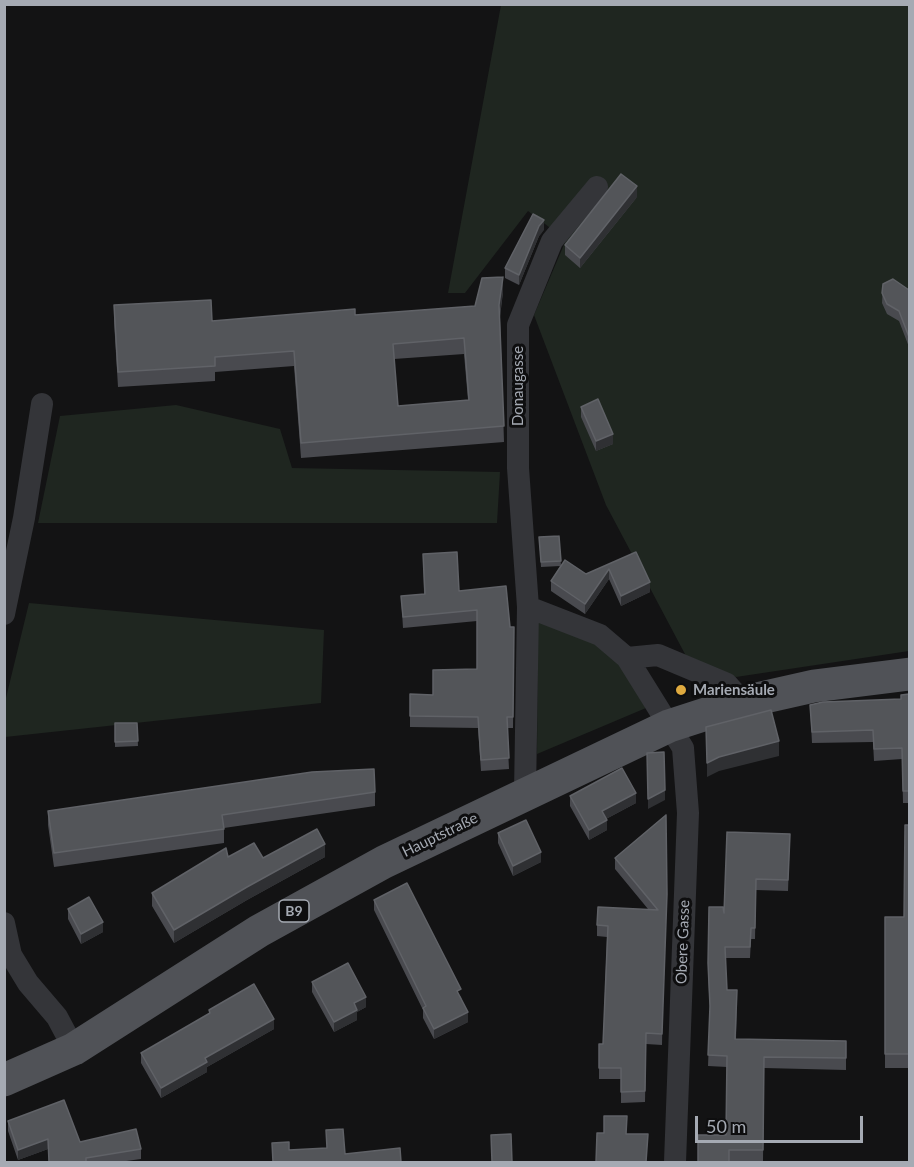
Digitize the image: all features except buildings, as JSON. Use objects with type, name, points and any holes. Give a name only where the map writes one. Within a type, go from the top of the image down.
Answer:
[{"type":"main road","name":"Hauptstraße","points":[[4,1080],[74,1049],[259,931],[384,861],[669,726],[743,702],[814,686],[909,674]]},
{"type":"street","name":"Donaugasse","points":[[525,793],[528,607],[518,468],[518,325],[552,241],[597,187]]},
{"type":"street","points":[[4,614],[24,518],[42,404]]},
{"type":"street","points":[[528,607],[600,634],[627,658],[669,726]]},
{"type":"street","points":[[627,658],[658,655],[727,684],[743,702]]},
{"type":"street","name":"Obere Gasse","points":[[669,726],[683,748],[688,813],[675,1162]]},
{"type":"street","points":[[4,923],[11,955],[28,983],[57,1017],[74,1049]]},
{"type":"shaded area","points":[[501,5],[909,5],[909,651],[736,677],[686,656],[606,505],[534,315],[566,240],[528,211],[465,293],[448,293]]},
{"type":"shaded area","points":[[176,405],[280,429],[292,468],[500,472],[497,523],[38,523],[60,416]]},
{"type":"shaded area","points":[[29,603],[324,630],[321,703],[5,737],[5,702]]},
{"type":"shaded area","points":[[538,621],[592,632],[620,665],[646,708],[537,754]]},
{"type":"place","name":"Mariensäule","points":[[681,690]]}]
